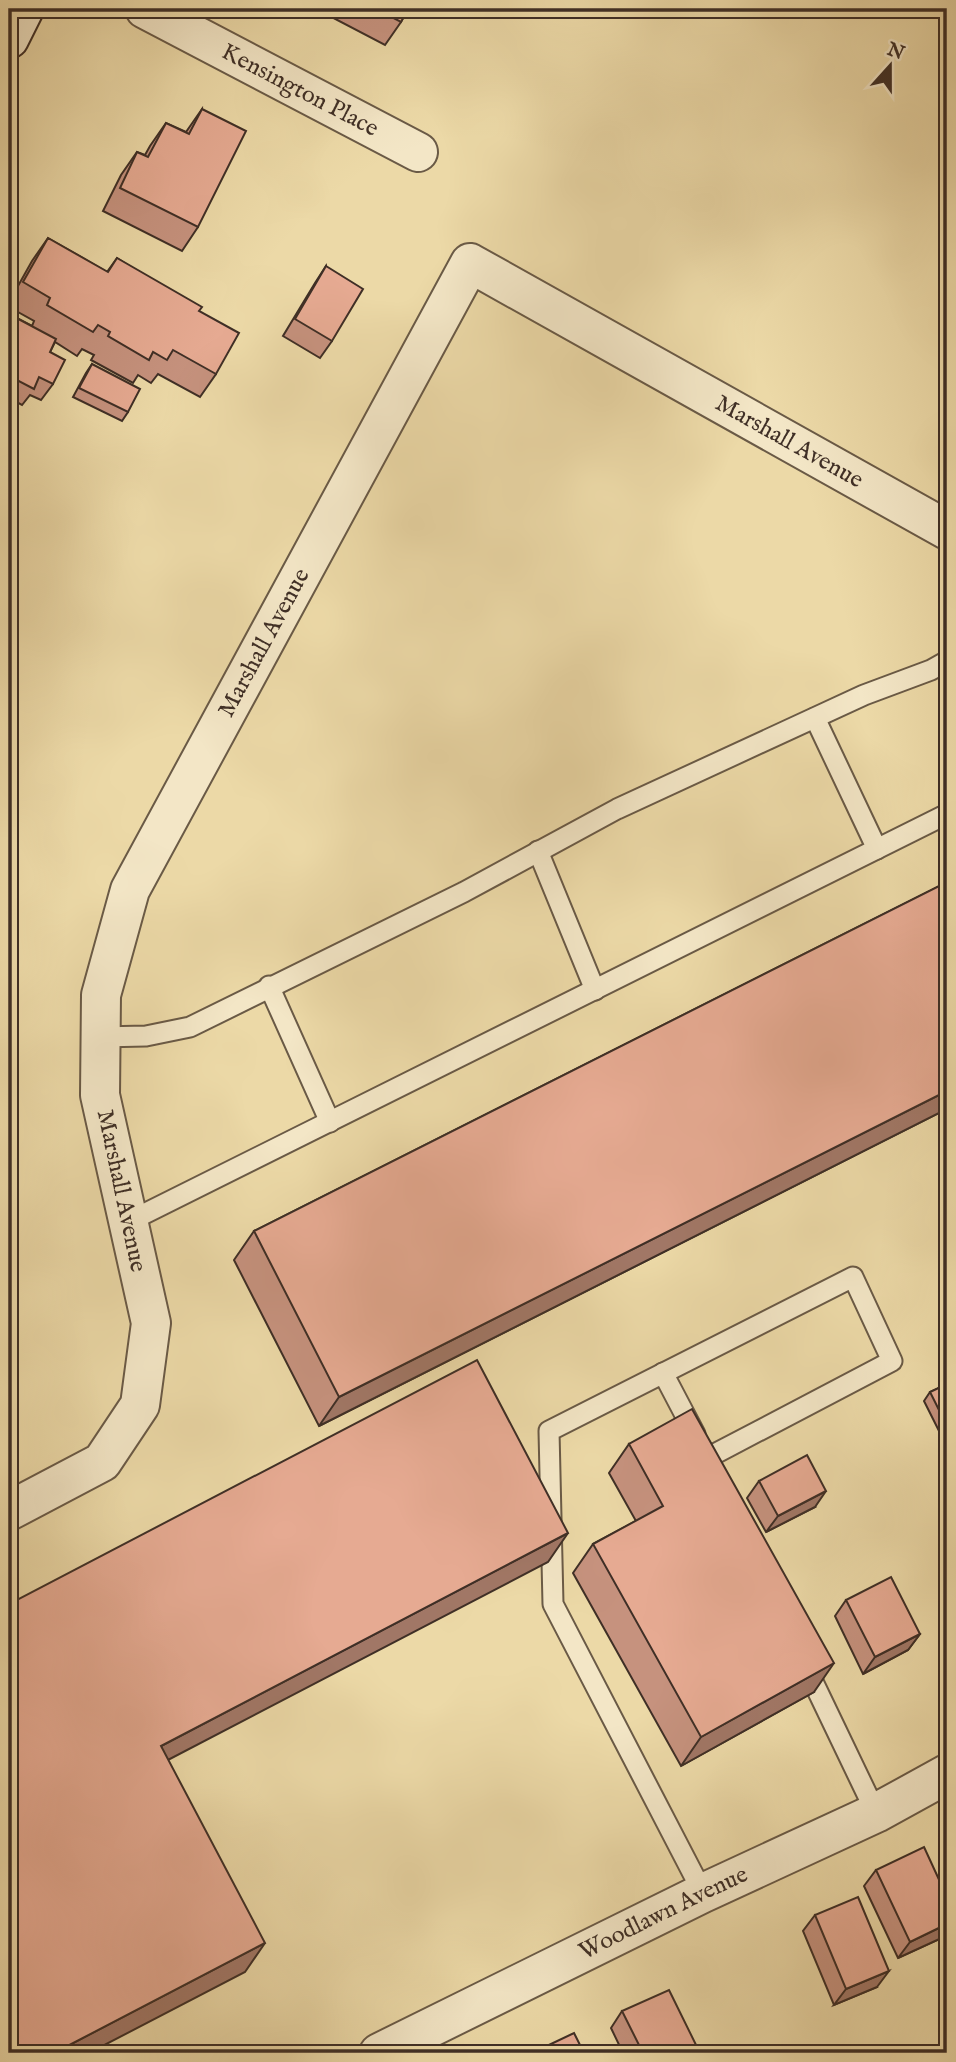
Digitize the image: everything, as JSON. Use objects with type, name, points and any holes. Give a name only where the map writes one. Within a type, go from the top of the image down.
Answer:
[{"type":"street","points":[[9,39],[24,9]]},
{"type":"street","name":"Kensington Place","points":[[145,9],[418,152]]},
{"type":"street","name":"Marshall Avenue","points":[[9,1511],[102,1462],[140,1405],[151,1323],[100,1095],[101,995],[130,890],[470,263],[947,530]]},
{"type":"street","name":"Woodlawn Avenue","points":[[379,2053],[703,1893],[876,1813],[947,1774]]},
{"type":"lane","points":[[100,1037],[146,1036],[190,1027],[464,892],[617,809],[947,661]]},
{"type":"lane","points":[[815,718],[877,849]]},
{"type":"lane","points":[[128,1222],[947,814]]},
{"type":"lane","points":[[538,852],[595,990]]},
{"type":"lane","points":[[269,986],[330,1122]]},
{"type":"lane","points":[[663,1373],[709,1464],[892,1361],[853,1277],[663,1373],[549,1431],[553,1604],[703,1893]]},
{"type":"lane","points":[[795,1644],[876,1813]]},
{"type":"building","points":[[376,9],[408,9],[401,22]]},
{"type":"building","points":[[202,109],[246,131],[198,227],[120,188],[137,152],[148,157],[166,123],[189,134]]},
{"type":"building","points":[[48,238],[108,272],[117,258],[202,307],[199,311],[239,333],[216,374],[173,350],[167,360],[153,352],[149,360],[108,336],[110,332],[98,325],[93,332],[47,305],[50,298],[23,282]]},
{"type":"building","points":[[326,266],[363,289],[332,341],[295,319]]},
{"type":"building","points":[[9,314],[56,339],[50,352],[65,360],[53,384],[39,377],[34,389],[9,376]]},
{"type":"building","points":[[92,364],[140,389],[128,412],[79,388]]},
{"type":"building","points":[[947,882],[947,1091],[339,1397],[254,1231]]},
{"type":"building","points":[[477,1360],[568,1533],[161,1746],[265,1943],[54,2053],[9,2053],[9,1604]]},
{"type":"building","points":[[947,1384],[947,1426],[930,1392]]},
{"type":"building","points":[[692,1409],[834,1663],[701,1737],[593,1544],[663,1506],[629,1444]]},
{"type":"building","points":[[807,1455],[826,1491],[778,1516],[759,1481]]},
{"type":"building","points":[[891,1577],[920,1634],[875,1657],[846,1600]]},
{"type":"building","points":[[924,1847],[947,1897],[947,1924],[910,1942],[876,1870]]},
{"type":"building","points":[[858,1897],[889,1971],[846,1989],[815,1915]]},
{"type":"building","points":[[669,1990],[700,2053],[643,2053],[622,2011]]},
{"type":"building","points":[[574,2033],[584,2053],[532,2053]]}]
